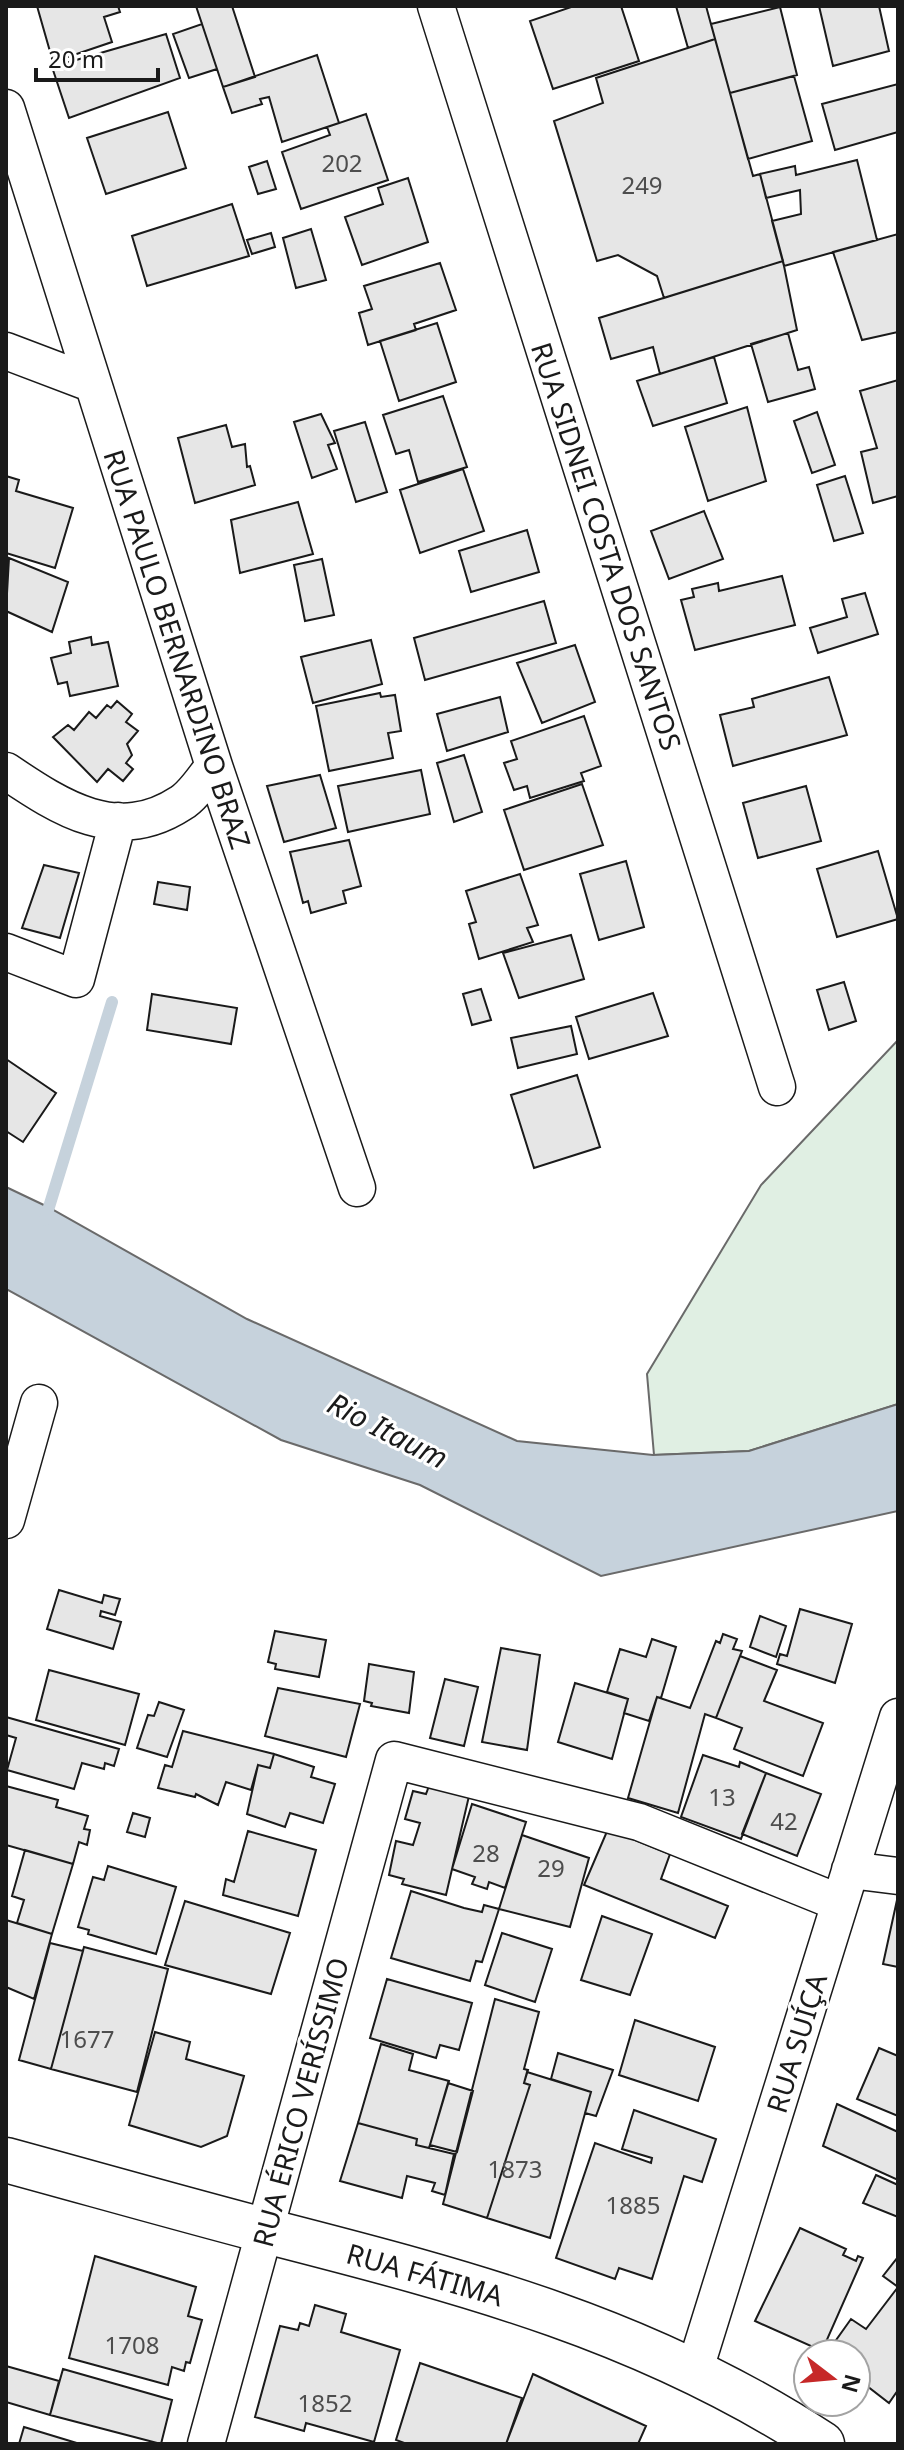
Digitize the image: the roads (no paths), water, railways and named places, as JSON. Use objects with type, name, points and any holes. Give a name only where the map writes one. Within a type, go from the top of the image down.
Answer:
[{"type":"main road","name":"RUA FÁTIMA","points":[[6,2160],[452,2278],[614,2334],[695,2369],[768,2408],[822,2444]]},
{"type":"street","name":"RUA SIDNEI COSTA DOS SANTOS","points":[[436,6],[777,1087]]},
{"type":"street","name":"RUA PAULO BERNARDINO BRAZ","points":[[6,108],[214,766],[357,1188]]},
{"type":"street","points":[[6,351],[93,384]]},
{"type":"street","points":[[6,771],[55,804],[100,821],[146,821],[184,802],[214,766]]},
{"type":"street","points":[[6,952],[76,979],[118,821]]},
{"type":"street","points":[[6,1520],[39,1403]]},
{"type":"street","name":"RUA SUÍÇA","points":[[695,2369],[898,1717]]},
{"type":"street","name":"RUA ÉRICO VERÍSSIMO","points":[[206,2444],[394,1760],[639,1822],[845,1887]]},
{"type":"street","points":[[845,1887],[898,1876]]},
{"type":"water","name":"Rio Itaum","points":[[6,1187],[48,1207],[247,1319],[517,1441],[653,1455],[749,1451],[898,1404],[898,1511],[601,1576],[420,1485],[281,1440],[6,1289]]},
{"type":"waterway","points":[[45,1220],[112,1002]]}]
